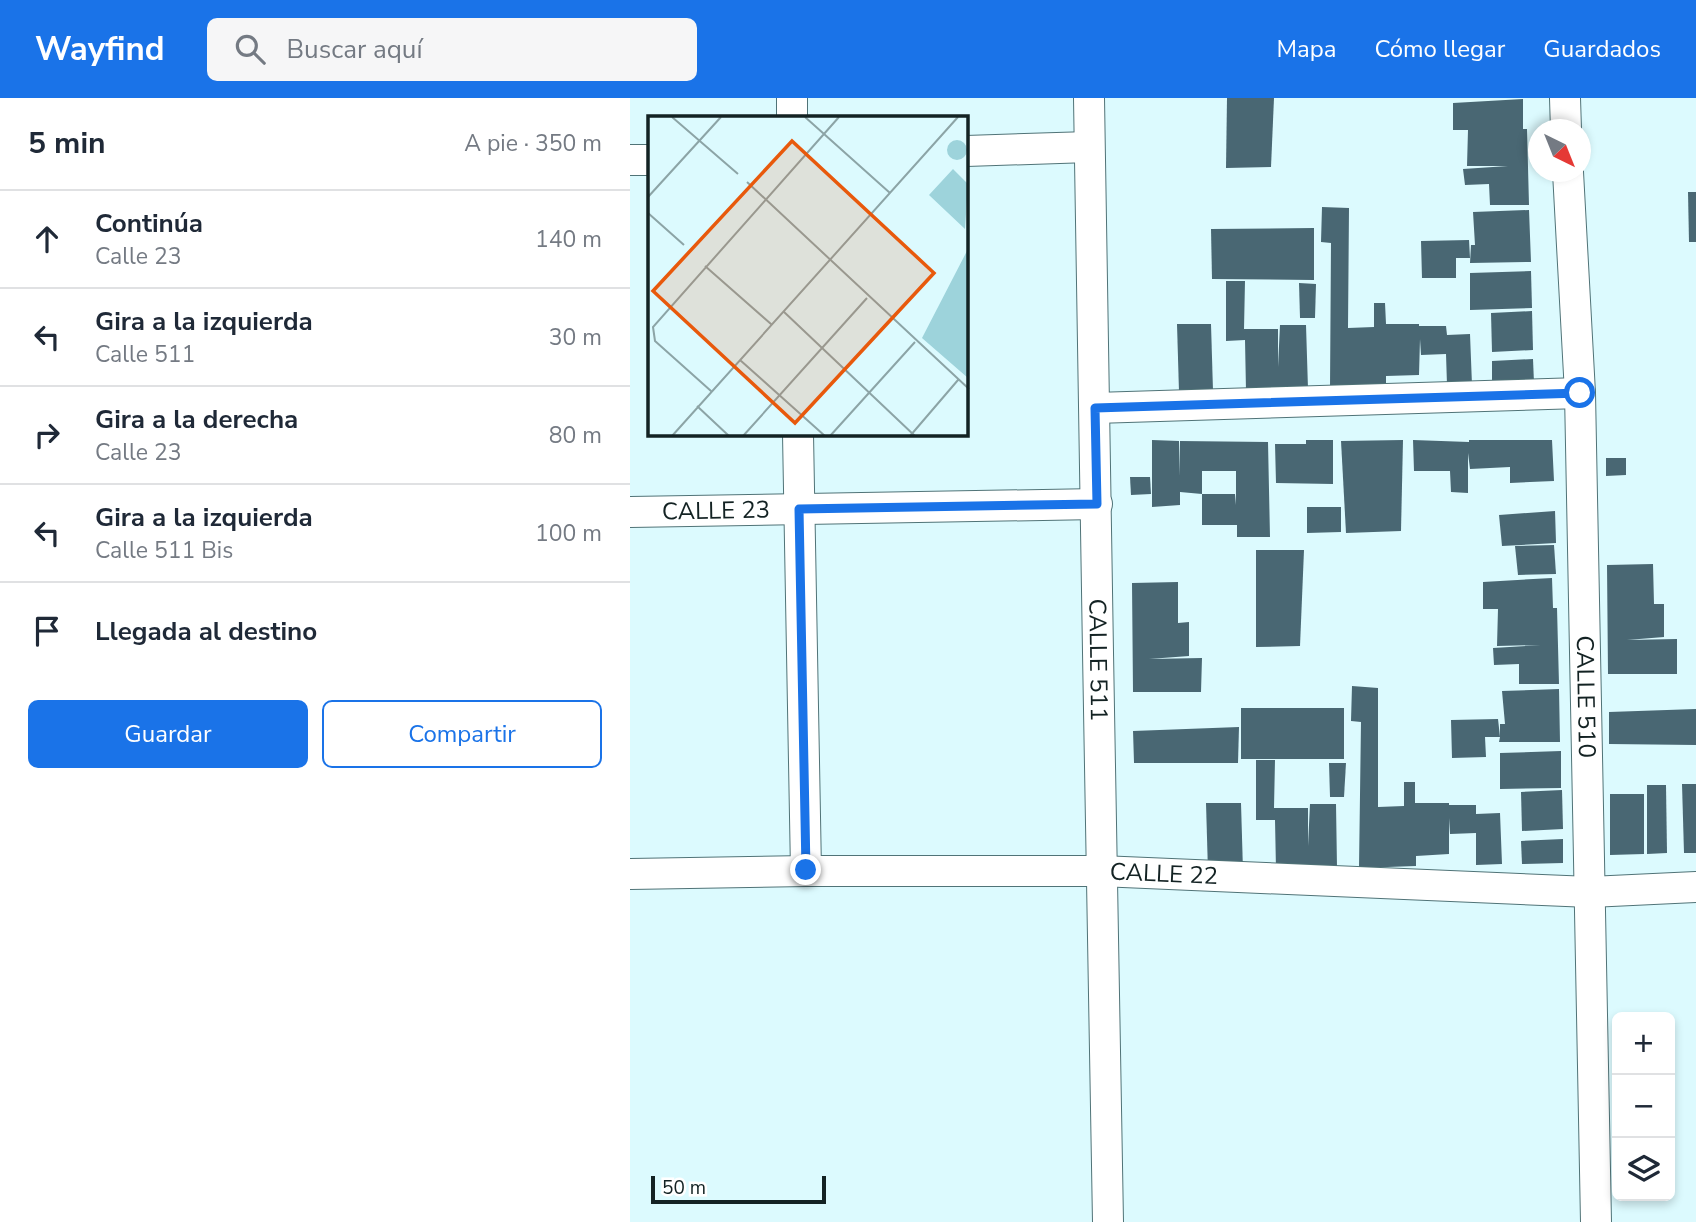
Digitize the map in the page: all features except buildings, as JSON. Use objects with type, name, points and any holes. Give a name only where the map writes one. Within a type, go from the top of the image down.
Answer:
[{"type":"street","points":[[792,98],[792,116]]},
{"type":"street","name":"CALLE 511","points":[[1088,98],[1108,1222]]},
{"type":"street","points":[[1564,98],[1565,119]]},
{"type":"street","points":[[968,151],[1090,147]]},
{"type":"street","points":[[630,160],[648,160]]},
{"type":"street","name":"CALLE 510","points":[[1569,182],[1580,393],[1596,1222]]},
{"type":"street","points":[[1095,408],[1580,393]]},
{"type":"street","points":[[798,436],[806,870]]},
{"type":"street","name":"CALLE 23","points":[[630,512],[1097,504]]},
{"type":"street","name":"CALLE 22","points":[[630,874],[806,870],[1100,871],[1590,892],[1696,887]]},
{"type":"route","points":[[806,870],[799,509],[1097,504],[1095,408],[1580,393]]}]
